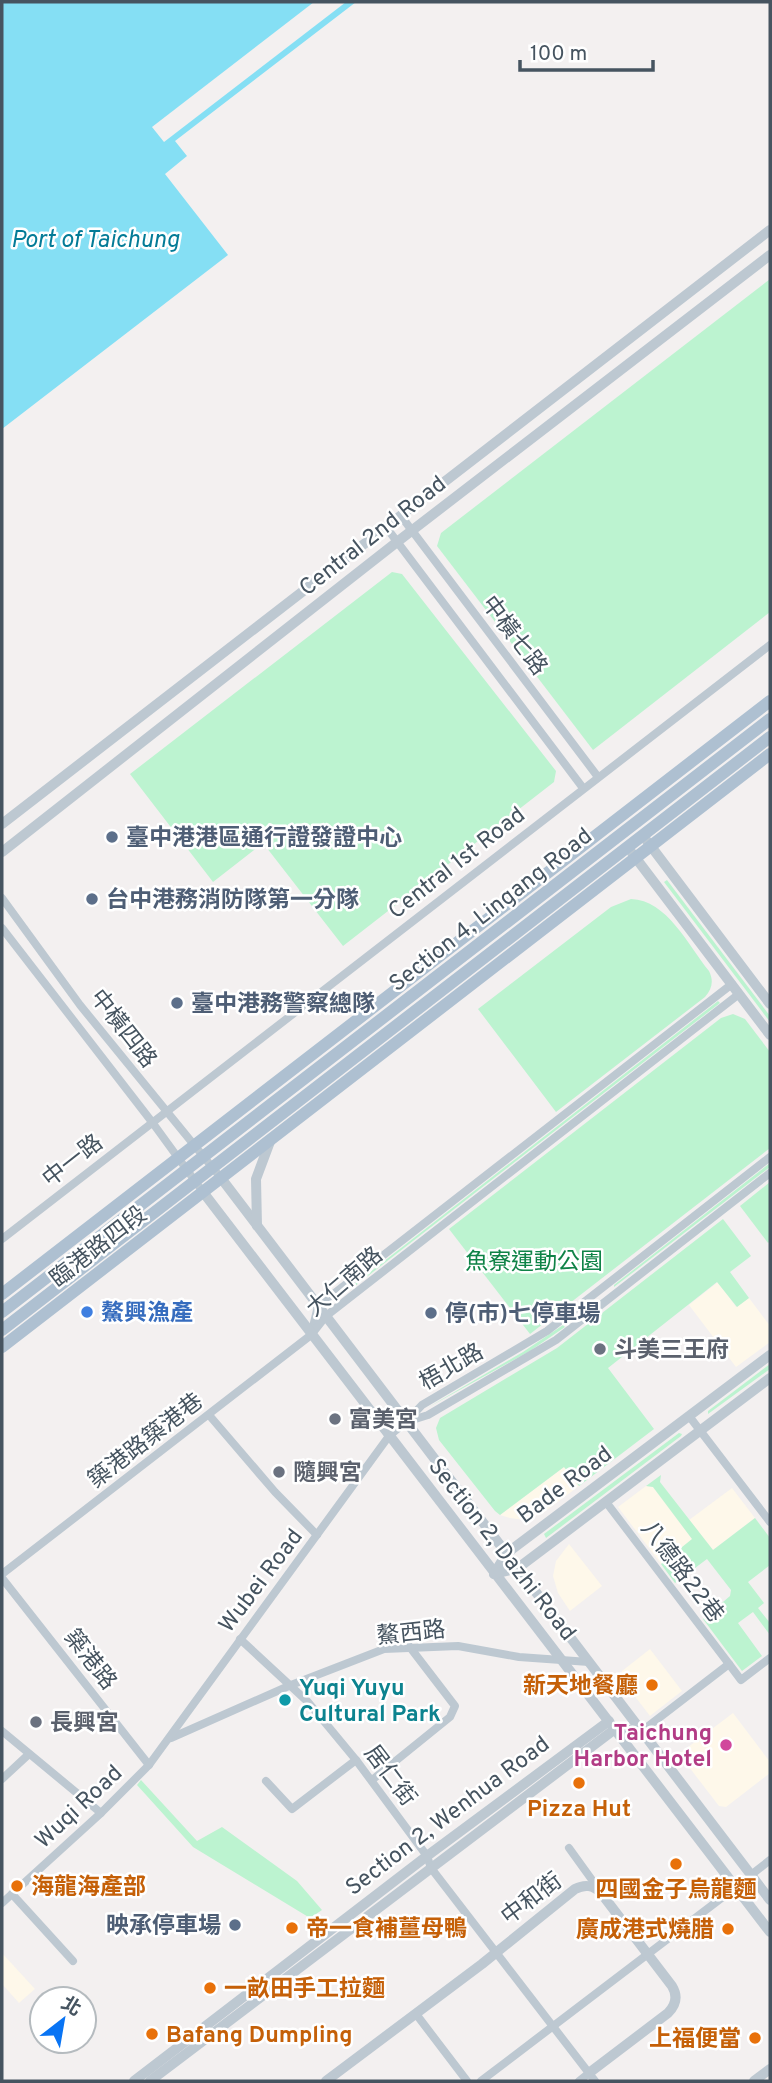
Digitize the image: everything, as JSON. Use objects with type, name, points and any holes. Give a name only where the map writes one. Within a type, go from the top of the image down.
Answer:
[{"type":"main road","name":"Section 4, Lingang Road","points":[[194,1146],[770,701]]},
{"type":"main road","name":"Section 4, Lingang Road","points":[[2,1312],[770,719]]},
{"type":"main road","name":"Section 4, Lingang Road","points":[[2,1330],[770,737]]},
{"type":"main road","points":[[221,1178],[770,754]]},
{"type":"main road","name":"臨港路四段","points":[[2,1294],[194,1146]]},
{"type":"main road","name":"臨港路四段","points":[[2,1347],[221,1178]]},
{"type":"street","name":"Central 2nd Road","points":[[2,824],[770,230]]},
{"type":"street","name":"Central 2nd Road","points":[[2,852],[397,542],[770,255]]},
{"type":"street","name":"中橫七路","points":[[401,516],[598,777]]},
{"type":"street","name":"中橫七路","points":[[386,527],[583,788]]},
{"type":"street","name":"Central 1st Road","points":[[166,1112],[770,645]]},
{"type":"street","points":[[625,813],[770,1004]]},
{"type":"street","points":[[611,824],[770,1035]]},
{"type":"street","name":"中橫四路","points":[[2,898],[80,1005],[221,1178]]},
{"type":"street","name":"中橫四路","points":[[2,928],[203,1192]]},
{"type":"street","name":"大仁南路","points":[[312,1335],[322,1311],[732,984]]},
{"type":"street","name":"大仁南路","points":[[322,1311],[740,994]]},
{"type":"street","name":"中一路","points":[[2,1239],[166,1112]]},
{"type":"street","points":[[257,1226],[256,1179],[271,1139]]},
{"type":"street","name":"梧北路","points":[[406,1422],[422,1405],[521,1348],[555,1325],[770,1157]]},
{"type":"street","name":"梧北路","points":[[406,1422],[428,1415],[550,1344],[770,1173]]},
{"type":"street","name":"Section 2, Dazhi Road","points":[[221,1178],[770,1900]]},
{"type":"street","name":"Section 2, Dazhi Road","points":[[203,1192],[770,1932]]},
{"type":"street","name":"築港路築港巷","points":[[2,1576],[312,1335]]},
{"type":"street","name":"Bade Road","points":[[494,1574],[507,1553],[770,1355]]},
{"type":"street","name":"Bade Road","points":[[494,1574],[518,1568],[770,1378]]},
{"type":"street","points":[[209,1415],[275,1492],[317,1535]]},
{"type":"street","points":[[689,1416],[770,1522]]},
{"type":"street","name":"Wubei Road","points":[[149,1765],[389,1436],[406,1422]]},
{"type":"street","name":"八德路22巷","points":[[606,1502],[729,1664]]},
{"type":"street","name":"築港路","points":[[2,1576],[149,1765]]},
{"type":"street","name":"居仁街","points":[[240,1639],[291,1685],[356,1760],[429,1862],[592,2077]]},
{"type":"street","points":[[372,1780],[450,1717],[455,1706],[408,1646]]},
{"type":"street","name":"鰲西路","points":[[168,1739],[291,1685],[384,1649],[458,1646],[563,1662],[589,1662]]},
{"type":"street","points":[[612,1725],[642,1731],[729,1664],[741,1680],[770,1658]]},
{"type":"street","name":"Section 2, Wenhua Road","points":[[134,2081],[612,1725]]},
{"type":"street","points":[[2,1731],[101,1813]]},
{"type":"street","points":[[2,1779],[29,1754]]},
{"type":"street","points":[[266,1781],[292,1809],[356,1760]]},
{"type":"street","name":"Wuqi Road","points":[[2,1903],[101,1813],[149,1765]]},
{"type":"street","points":[[569,1847],[674,1990],[675,2004],[668,2013],[592,2077],[579,2081]]},
{"type":"street","points":[[751,1875],[770,1860]]},
{"type":"street","name":"Section 2, Wenhua Road","points":[[150,2081],[429,1862]]},
{"type":"street","name":"中和街","points":[[326,2081],[342,2076],[575,1889],[589,1886],[601,1893]]},
{"type":"street","points":[[481,2081],[736,1887]]},
{"type":"street","points":[[12,1894],[73,1961]]},
{"type":"street","points":[[416,2014],[467,2081]]},
{"type":"street","points":[[754,2081],[770,2069]]},
{"type":"shaded area","points":[[718,1282],[736,1307],[749,1298],[770,1326],[770,1342],[736,1367],[689,1305]]},
{"type":"shaded area","points":[[564,1467],[579,1486],[543,1513],[524,1520],[500,1515]]},
{"type":"shaded area","points":[[646,1486],[653,1487],[693,1540],[661,1564],[618,1507]]},
{"type":"shaded area","points":[[732,1488],[755,1518],[713,1550],[689,1520]]},
{"type":"shaded area","points":[[569,1544],[602,1586],[570,1611],[558,1593],[553,1576],[556,1561]]},
{"type":"shaded area","name":"新天地餐廳","points":[[650,1649],[682,1691],[650,1716],[620,1677],[622,1671]]},
{"type":"shaded area","name":"Taichung Harbor Hotel","points":[[733,1713],[770,1762],[770,1773],[726,1807],[719,1806],[679,1754]]},
{"type":"shaded area","points":[[2,1953],[31,1985],[28,1985],[28,1995],[19,2003],[2,1984]]},
{"type":"green space","points":[[770,279],[770,612],[593,750],[437,546],[441,533]]},
{"type":"green space","points":[[392,572],[402,574],[556,771],[554,782],[343,946],[263,843],[213,882],[130,774]]},
{"type":"green space","points":[[667,880],[770,1016],[770,1022],[664,882]]},
{"type":"green space","points":[[631,899],[644,901],[655,907],[676,926],[709,971],[711,988],[705,997],[556,1112],[478,1009],[611,907]]},
{"type":"green space","points":[[718,1001],[720,1003],[342,1296],[342,1294]]},
{"type":"green space","name":"魚寮運動公園","points":[[733,1014],[745,1019],[770,1052],[770,1148],[530,1334],[449,1229],[721,1018]]},
{"type":"green space","points":[[770,1163],[770,1167],[614,1287],[614,1285]]},
{"type":"green space","points":[[770,1182],[770,1241],[768,1243],[740,1206]]},
{"type":"green space","points":[[723,1219],[751,1256],[730,1272],[749,1298],[737,1307],[717,1282],[608,1368],[654,1429],[579,1486],[564,1467],[500,1515],[439,1440],[436,1428],[440,1418],[557,1348]]},
{"type":"green space","points":[[563,1325],[565,1327],[530,1351],[427,1408],[523,1352]]},
{"type":"green space","points":[[770,1364],[770,1369],[708,1414],[708,1411]]},
{"type":"green space","points":[[679,1433],[681,1436],[546,1538],[544,1534]]},
{"type":"green space","points":[[661,1475],[660,1482],[713,1550],[755,1518],[770,1538],[770,1565],[748,1582],[764,1603],[758,1608],[770,1623],[770,1635],[753,1612],[738,1623],[762,1656],[742,1671],[703,1619],[730,1596],[731,1590],[707,1559],[675,1583],[661,1564],[692,1539],[653,1487],[646,1486]]},
{"type":"green space","points":[[141,1780],[197,1841],[222,1827],[297,1881],[322,1910],[310,1918],[193,1847],[137,1785]]},
{"type":"water","name":"Port of Taichung","points":[[2,2],[356,2],[175,141],[187,156],[165,174],[228,255],[2,429]]},
{"type":"pier","points":[[314,2],[346,2],[164,142],[152,127]]},
{"type":"place","name":"臺中港港區通行證發證中心","points":[[112,837]]},
{"type":"place","name":"台中港務消防隊第一分隊","points":[[92,899]]},
{"type":"place","name":"臺中港務警察總隊","points":[[177,1003]]},
{"type":"place","name":"鰲興漁產","points":[[87,1312]]},
{"type":"place","name":"停(市)七停車場","points":[[431,1313]]},
{"type":"place","name":"斗美三王府","points":[[600,1349]]},
{"type":"place","name":"富美宮","points":[[335,1419]]},
{"type":"place","name":"隨興宮","points":[[279,1472]]},
{"type":"place","name":"新天地餐廳","points":[[652,1685]]},
{"type":"place","name":"Yuqi Yuyu Cultural Park","points":[[285,1700]]},
{"type":"place","name":"長興宮","points":[[36,1722]]},
{"type":"place","name":"Taichung Harbor Hotel","points":[[726,1745]]},
{"type":"place","name":"Pizza Hut","points":[[579,1783]]},
{"type":"place","name":"四國金子烏龍麵","points":[[676,1864]]},
{"type":"place","name":"海龍海產部","points":[[17,1886]]},
{"type":"place","name":"映承停車場","points":[[235,1925]]},
{"type":"place","name":"帝一食補薑母鴨","points":[[292,1928]]},
{"type":"place","name":"廣成港式燒腊","points":[[728,1929]]},
{"type":"place","name":"一畝田手工拉麵","points":[[210,1988]]},
{"type":"place","name":"Bafang Dumpling","points":[[152,2034]]},
{"type":"place","name":"上福便當","points":[[755,2038]]}]
